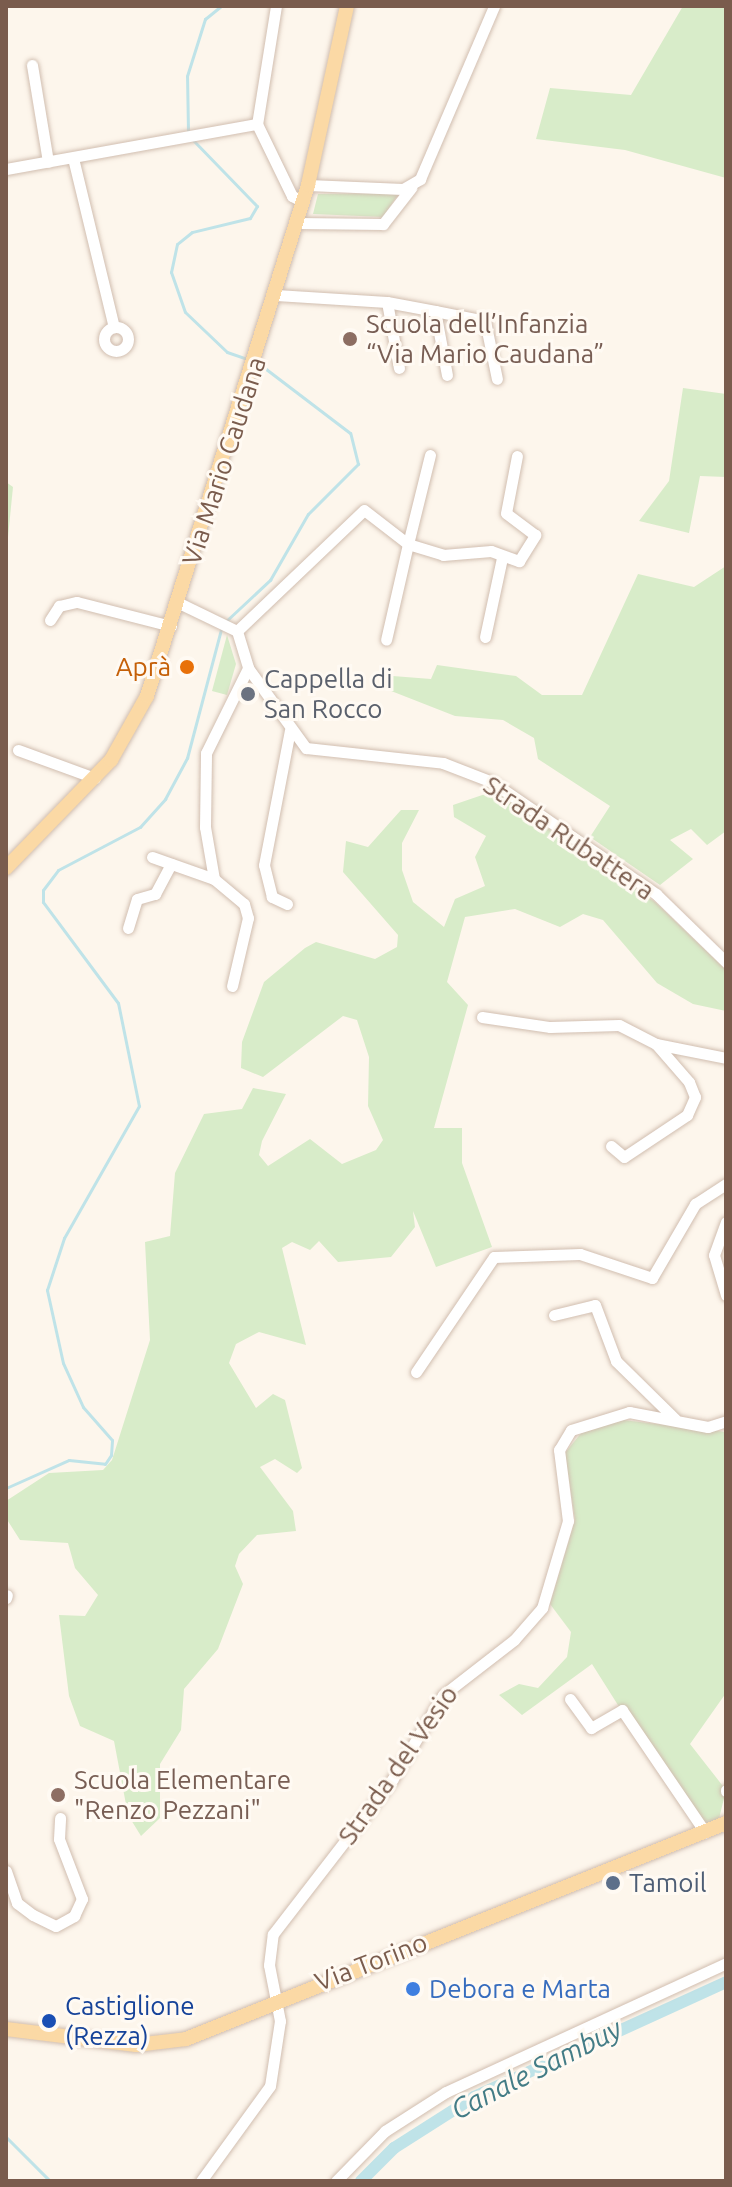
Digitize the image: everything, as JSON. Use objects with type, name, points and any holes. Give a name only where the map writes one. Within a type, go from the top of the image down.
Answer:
[{"type":"main road","name":"Via Mario Caudana","points":[[6,868],[95,778],[136,720],[179,603],[304,202],[347,6]]},
{"type":"main road","name":"Via Torino","points":[[6,2029],[136,2045],[186,2039],[276,1998],[726,1823]]},
{"type":"street","points":[[276,6],[257,124],[292,196],[304,202]]},
{"type":"street","points":[[297,223],[383,224],[415,182],[476,62],[494,6]]},
{"type":"street","points":[[32,65],[48,162]]},
{"type":"street","points":[[6,169],[257,124]]},
{"type":"street","points":[[73,158],[114,327]]},
{"type":"street","points":[[308,185],[403,189],[415,182]]},
{"type":"street","points":[[276,295],[387,302],[485,321],[497,379]]},
{"type":"street","points":[[387,302],[399,368]]},
{"type":"street","points":[[435,311],[447,375]]},
{"type":"street","points":[[386,640],[430,455]]},
{"type":"street","points":[[179,603],[234,628],[364,510],[408,544],[525,559],[535,535],[506,513],[517,456]]},
{"type":"street","points":[[485,637],[502,558]]},
{"type":"street","points":[[50,620],[59,606],[77,602],[171,626]]},
{"type":"street","name":"Strada Rubattera","points":[[234,628],[248,668],[290,730],[316,752],[443,763],[492,782],[656,894],[726,962]]},
{"type":"street","points":[[214,879],[205,827],[206,753],[248,668]]},
{"type":"street","points":[[287,904],[272,897],[264,865],[290,730]]},
{"type":"street","points":[[18,750],[95,778]]},
{"type":"street","points":[[152,857],[214,879],[244,904],[248,918],[232,986]]},
{"type":"street","points":[[128,928],[137,899],[155,894],[171,864]]},
{"type":"street","points":[[482,1017],[550,1027],[619,1025],[656,1044],[726,1058]]},
{"type":"street","points":[[611,1146],[624,1157],[687,1115],[695,1097],[689,1082],[656,1044]]},
{"type":"street","points":[[416,1372],[494,1257],[580,1254],[652,1278],[695,1204],[726,1184]]},
{"type":"street","points":[[726,1222],[714,1255],[726,1295]]},
{"type":"street","points":[[554,1315],[595,1305],[616,1361],[675,1419]]},
{"type":"street","name":"Strada del Vesio","points":[[201,2181],[270,2086],[279,2048],[276,1998],[269,1965],[273,1934],[386,1789],[443,1695],[514,1640],[542,1608],[568,1521],[559,1450],[571,1430],[629,1412],[708,1427],[726,1421]]},
{"type":"street","points":[[570,1699],[591,1728],[622,1710],[705,1832]]},
{"type":"street","points":[[6,1871],[17,1903],[33,1915],[56,1926],[74,1916],[82,1899],[59,1839],[60,1818]]},
{"type":"street","points":[[336,2181],[385,2131],[446,2092],[726,1963]]},
{"type":"green space","points":[[683,6],[726,6],[726,178],[625,150],[536,139],[550,88],[631,95]]},
{"type":"green space","points":[[399,193],[383,217],[313,214],[318,194]]},
{"type":"green space","points":[[683,388],[726,394],[726,477],[700,476],[689,533],[639,521],[669,481]]},
{"type":"green space","points":[[6,482],[13,487],[6,557]]},
{"type":"green space","points":[[726,566],[726,831],[707,845],[691,829],[670,840],[693,859],[660,885],[590,837],[610,806],[538,759],[534,738],[503,720],[455,716],[381,687],[380,675],[431,679],[437,665],[516,676],[542,695],[582,695],[638,574],[694,587]]},
{"type":"green space","points":[[227,635],[236,664],[227,695],[212,691]]},
{"type":"green space","points":[[494,791],[655,902],[726,970],[726,1011],[693,1004],[657,983],[603,920],[583,914],[560,927],[515,909],[465,917],[447,982],[468,1005],[434,1128],[462,1128],[462,1163],[492,1247],[436,1267],[413,1211],[415,1227],[391,1257],[338,1262],[319,1241],[310,1250],[292,1242],[282,1248],[306,1345],[259,1332],[236,1344],[229,1363],[256,1408],[273,1394],[285,1400],[302,1468],[297,1473],[275,1459],[260,1467],[293,1511],[296,1531],[257,1535],[239,1554],[235,1566],[243,1584],[218,1649],[184,1689],[181,1730],[160,1764],[160,1818],[141,1836],[128,1815],[114,1741],[80,1726],[69,1696],[59,1615],[85,1616],[98,1595],[75,1568],[68,1543],[20,1540],[6,1518],[6,1501],[49,1473],[103,1470],[112,1460],[150,1340],[145,1242],[170,1236],[175,1173],[204,1114],[242,1109],[253,1088],[286,1094],[262,1141],[259,1155],[268,1166],[310,1139],[342,1164],[376,1150],[383,1140],[368,1106],[369,1057],[357,1020],[343,1016],[263,1077],[241,1068],[242,1042],[264,982],[305,948],[316,942],[375,959],[397,947],[398,935],[343,872],[346,841],[368,847],[401,810],[419,810],[402,843],[402,870],[413,902],[444,927],[455,899],[485,886],[475,857],[486,836],[454,817],[453,805]]},
{"type":"green space","points":[[623,1420],[726,1432],[726,1693],[690,1744],[726,1790],[717,1827],[695,1827],[592,1664],[522,1715],[499,1695],[519,1684],[538,1688],[567,1657],[571,1632],[550,1604],[575,1520],[565,1453],[586,1427]]},
{"type":"waterway","points":[[188,131],[187,76],[205,19],[221,6]]},
{"type":"waterway","points":[[191,138],[257,206],[250,218],[192,232],[177,244],[171,272],[185,312],[227,352],[247,359]]},
{"type":"waterway","points":[[225,622],[270,580],[308,514],[358,464],[350,433],[258,363]]},
{"type":"waterway","points":[[6,1488],[69,1460],[105,1464],[111,1455],[112,1440],[83,1407],[63,1363],[47,1290],[64,1238],[139,1106],[118,1003],[43,902],[43,890],[58,870],[140,827],[165,799],[187,758],[221,629]]},
{"type":"waterway","name":"Canale Sambuy","points":[[361,2181],[394,2148],[474,2097],[726,1982]]},
{"type":"waterway","points":[[6,2137],[50,2181]]},
{"type":"place","name":"Scuola dell’Infanzia “Via Mario Caudana”","points":[[350,339]]},
{"type":"place","name":"Aprà","points":[[187,667]]},
{"type":"place","name":"Cappella di San Rocco","points":[[248,694]]},
{"type":"place","name":"Scuola Elementare \"Renzo Pezzani\"","points":[[58,1795]]},
{"type":"place","name":"Tamoil","points":[[613,1883]]},
{"type":"place","name":"Debora e Marta","points":[[413,1989]]},
{"type":"place","name":"Castiglione (Rezza)","points":[[49,2021]]}]
